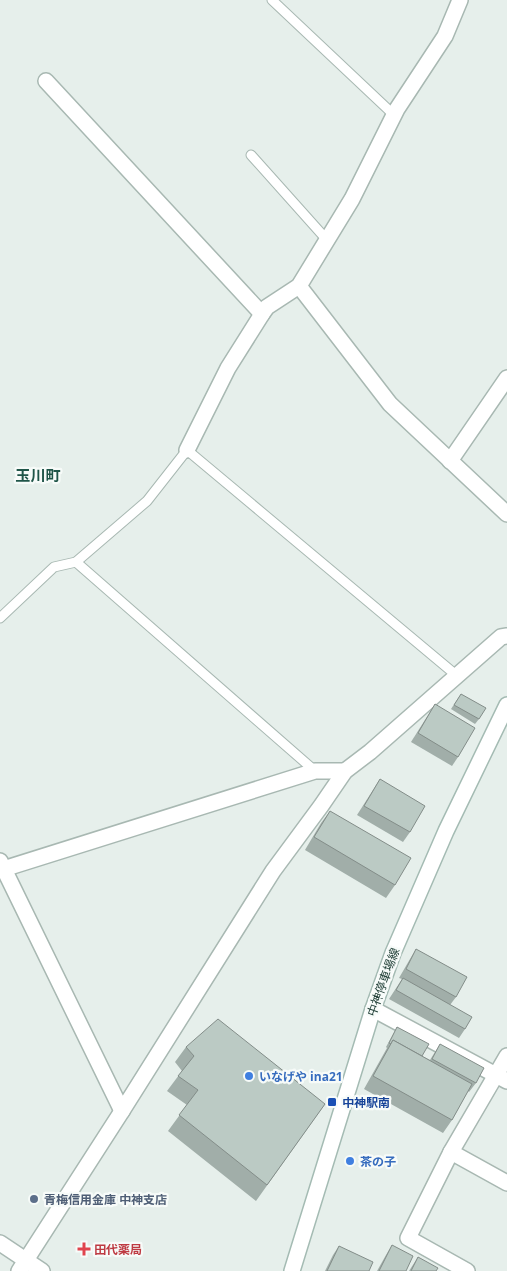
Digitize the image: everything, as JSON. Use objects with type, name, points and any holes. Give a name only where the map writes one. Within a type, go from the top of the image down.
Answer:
[{"type":"street","points":[[187,450],[228,368],[262,314],[267,307],[299,286],[352,199],[394,115],[445,36],[460,0]]},
{"type":"street","points":[[46,81],[262,314]]},
{"type":"street","points":[[299,286],[390,404],[507,514]]},
{"type":"street","points":[[450,461],[507,378]]},
{"type":"street","points":[[22,1266],[273,871],[345,771],[370,752],[501,637],[507,636]]},
{"type":"street","name":"中神停車場線","points":[[292,1271],[373,1009],[393,953],[446,831],[507,705]]},
{"type":"street","points":[[122,1111],[1,866],[315,771],[345,771]]},
{"type":"street","points":[[373,1009],[502,1078]]},
{"type":"street","points":[[467,1271],[448,1267],[408,1238],[451,1152],[502,1078],[507,1056]]},
{"type":"street","points":[[451,1152],[507,1183]]},
{"type":"street","points":[[0,1243],[22,1266],[42,1271]]},
{"type":"lane","points":[[272,0],[394,115]]},
{"type":"lane","points":[[251,155],[327,240]]},
{"type":"lane","points":[[0,618],[54,567],[76,562],[147,501],[187,450],[456,675]]},
{"type":"lane","points":[[76,562],[315,771]]},
{"type":"building","points":[[461,694],[486,708],[479,719],[454,705]]},
{"type":"building","points":[[435,704],[475,728],[458,757],[418,733]]},
{"type":"building","points":[[380,779],[425,806],[410,832],[364,806]]},
{"type":"building","points":[[330,811],[411,858],[395,885],[314,837]]},
{"type":"building","points":[[416,949],[467,977],[456,997],[406,969]]},
{"type":"building","points":[[403,978],[472,1017],[465,1029],[396,990]]},
{"type":"building","points":[[218,1019],[325,1104],[267,1185],[179,1115],[198,1090],[178,1076],[194,1056],[186,1047]]},
{"type":"building","points":[[397,1027],[429,1044],[422,1056],[393,1040],[391,1044],[389,1043]]},
{"type":"building","points":[[393,1040],[472,1084],[452,1120],[373,1076]]},
{"type":"building","points":[[440,1044],[484,1068],[476,1083],[432,1059]]},
{"type":"building","points":[[392,1245],[413,1256],[406,1271],[379,1271]]},
{"type":"building","points":[[339,1246],[373,1262],[369,1271],[327,1271]]},
{"type":"building","points":[[418,1257],[438,1268],[436,1271],[411,1271]]},
{"type":"place","name":"いなげや ina21","points":[[249,1076]]},
{"type":"place","name":"中神駅南","points":[[332,1102]]},
{"type":"place","name":"茶の子","points":[[350,1161]]},
{"type":"place","name":"青梅信用金庫 中神支店","points":[[34,1199]]},
{"type":"place","name":"田代薬局","points":[[84,1249]]},
{"type":"district","name":"玉川町","points":[[38,475]]}]
